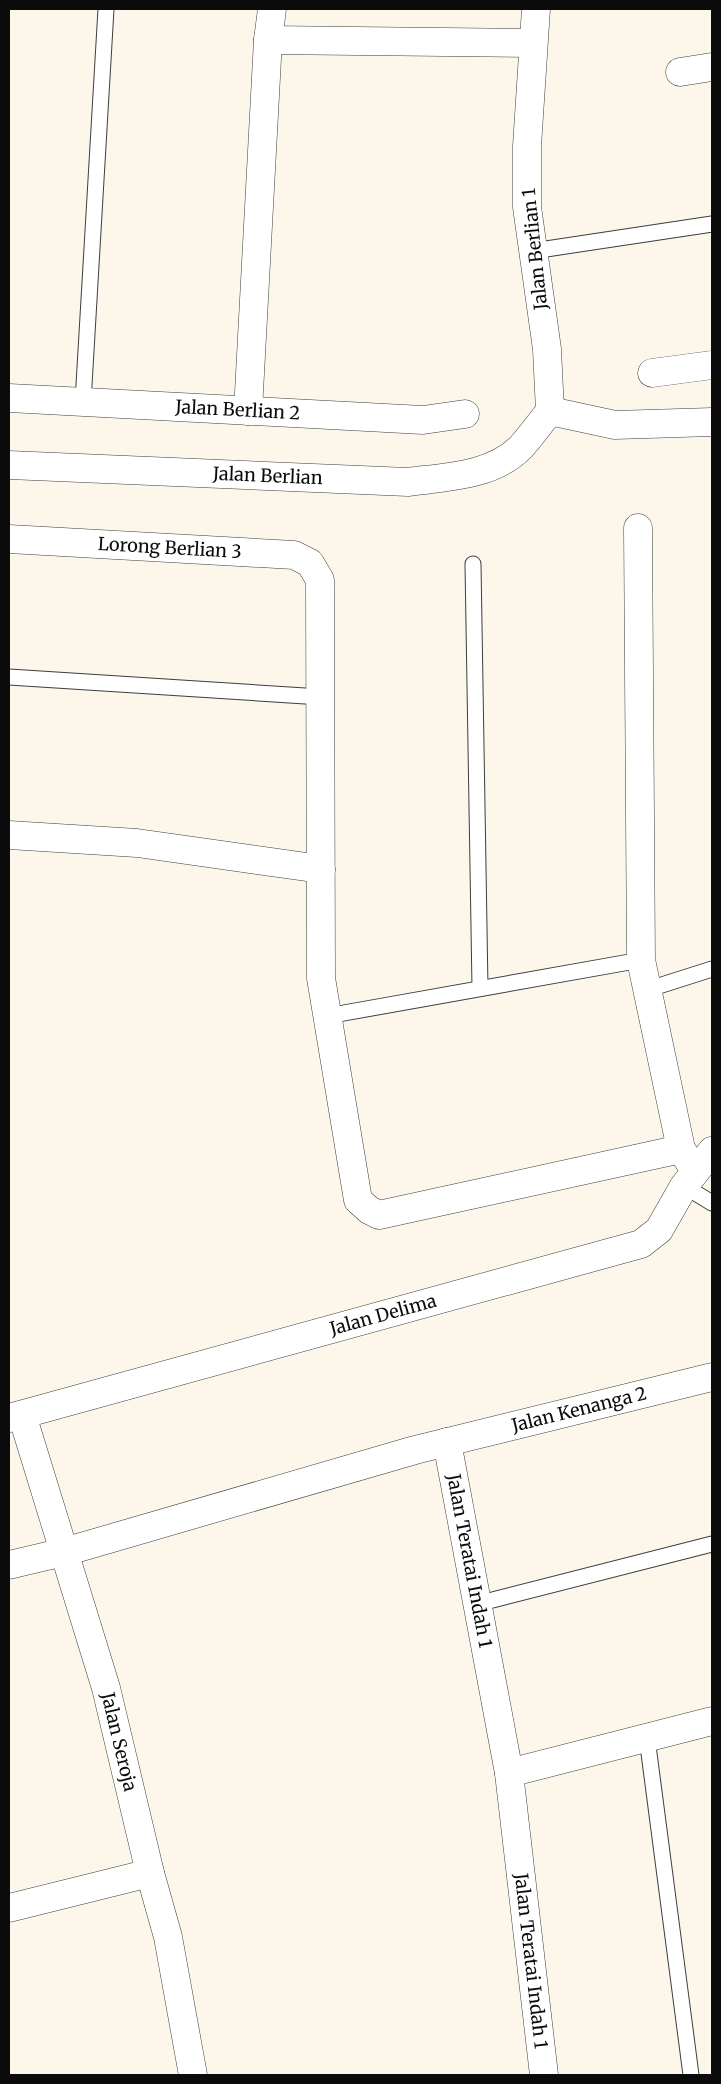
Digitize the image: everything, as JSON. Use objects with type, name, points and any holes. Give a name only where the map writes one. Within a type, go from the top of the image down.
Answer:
[{"type":"street","points":[[248,411],[268,40],[272,9]]},
{"type":"street","name":"Jalan Berlian 1","points":[[536,9],[527,146],[527,207],[546,349],[550,411]]},
{"type":"street","points":[[268,40],[533,43]]},
{"type":"street","points":[[680,72],[712,67]]},
{"type":"street","points":[[652,373],[712,365]]},
{"type":"street","name":"Jalan Berlian 2","points":[[9,398],[423,420],[466,414]]},
{"type":"street","points":[[550,411],[616,425],[712,422]]},
{"type":"street","name":"Jalan Berlian","points":[[9,465],[408,482],[468,474],[497,464],[520,448],[550,411]]},
{"type":"street","points":[[638,528],[641,960],[681,1148],[697,1169]]},
{"type":"street","name":"Lorong Berlian 3","points":[[9,539],[294,555],[310,563],[320,580],[321,697]]},
{"type":"street","points":[[321,697],[321,978],[358,1200],[369,1210],[379,1215],[681,1148]]},
{"type":"street","points":[[9,835],[137,843],[321,869]]},
{"type":"street","name":"Jalan Delima","points":[[16,1416],[641,1244],[659,1230],[697,1169]]},
{"type":"street","name":"Jalan Kenanga 2","points":[[447,1442],[712,1377]]},
{"type":"street","name":"Jalan Seroja","points":[[16,1416],[64,1552],[106,1688],[150,1873],[168,1937],[193,2075]]},
{"type":"street","points":[[9,1565],[64,1552],[447,1442]]},
{"type":"street","name":"Jalan Teratai Indah 1","points":[[447,1442],[509,1773],[544,2075]]},
{"type":"street","points":[[509,1773],[712,1721]]},
{"type":"street","points":[[9,1908],[150,1873]]},
{"type":"lane","points":[[83,402],[106,9]]},
{"type":"lane","points":[[533,251],[712,224]]},
{"type":"lane","points":[[474,564],[480,988]]},
{"type":"lane","points":[[9,677],[321,697]]},
{"type":"lane","points":[[327,1016],[641,960]]},
{"type":"lane","points":[[646,990],[712,969]]},
{"type":"lane","points":[[697,1169],[712,1203]]},
{"type":"lane","points":[[477,1604],[712,1544]]},
{"type":"lane","points":[[647,1738],[691,2075]]}]
